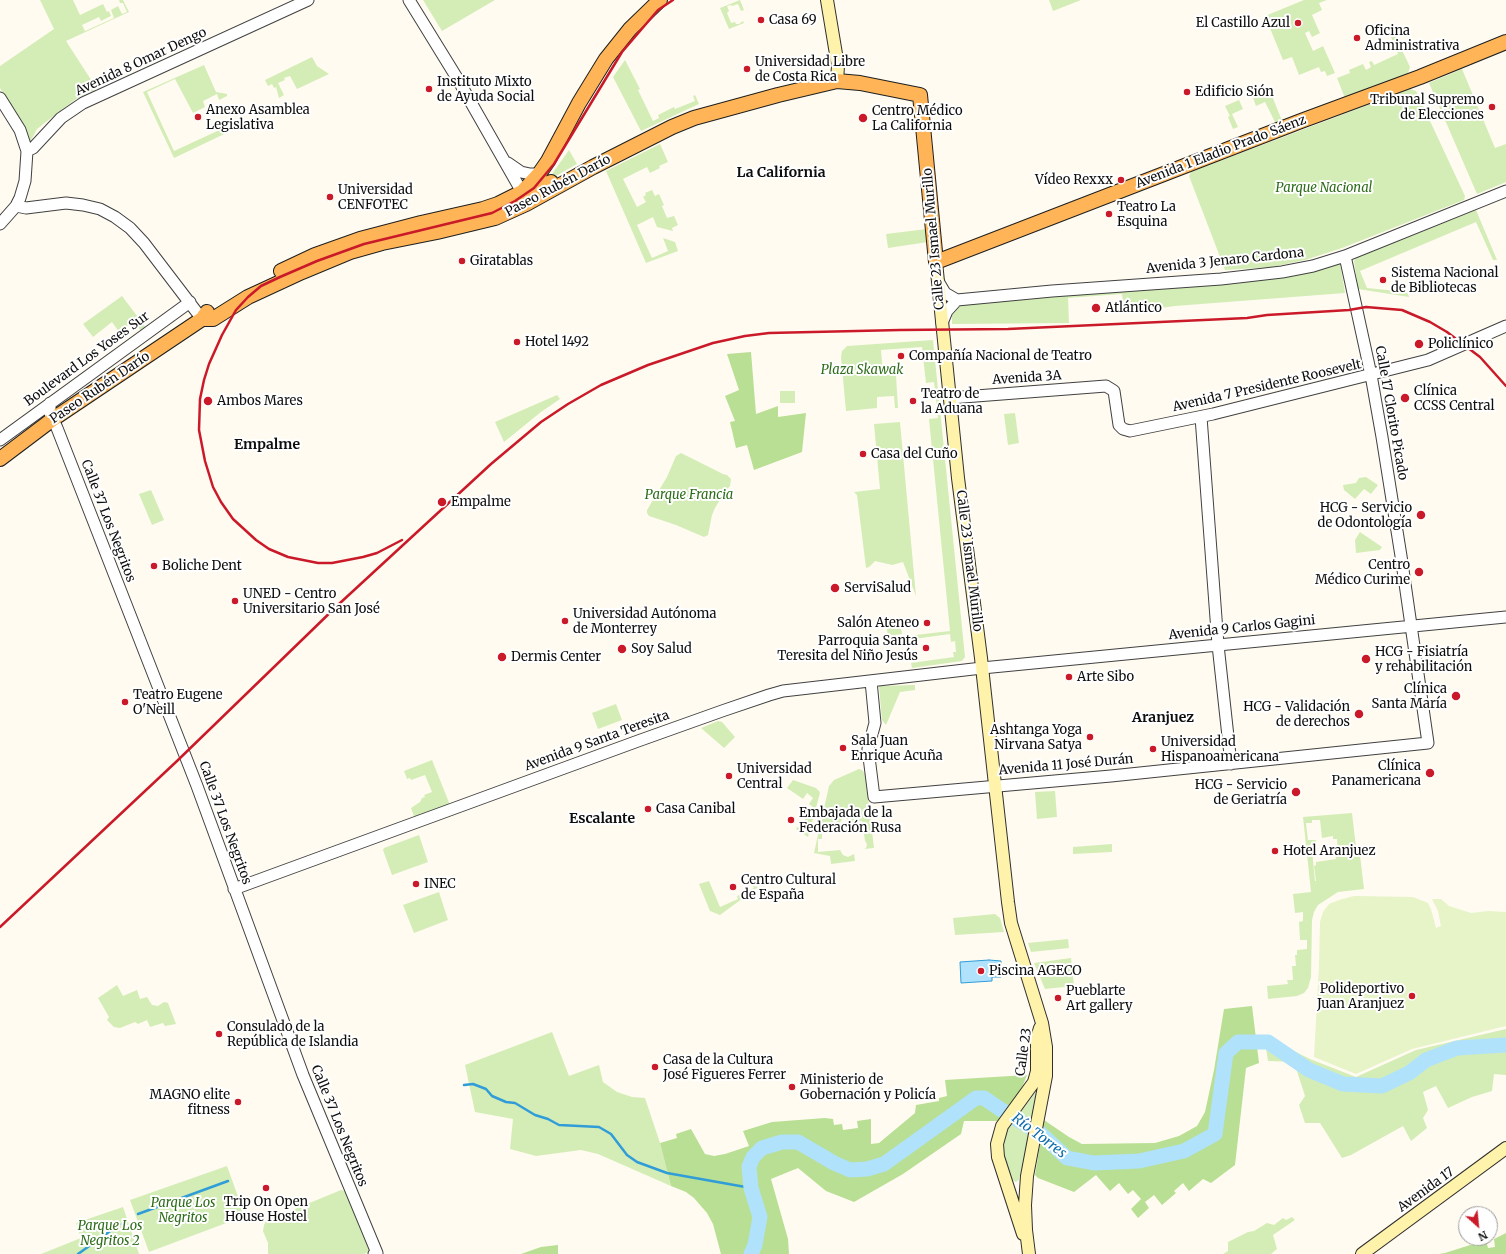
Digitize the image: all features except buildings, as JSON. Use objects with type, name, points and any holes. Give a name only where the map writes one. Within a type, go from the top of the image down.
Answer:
[{"type":"highway","points":[[524,198],[548,161],[579,103],[606,60],[630,29],[660,0]]},
{"type":"highway","name":"Avenida 1 Eladio Prado Sáenz","points":[[936,262],[1420,77],[1506,42]]},
{"type":"highway","name":"Paseo Rubén Darío","points":[[0,459],[54,419],[202,319],[208,311],[245,289],[315,255],[376,234],[524,198],[593,167],[672,127],[694,118],[778,95],[837,81],[860,83],[920,96]]},
{"type":"highway","name":"Calle 23 Ismael Murillo","points":[[920,96],[936,262]]},
{"type":"highway","points":[[0,445],[16,446]]},
{"type":"main road","points":[[827,0],[838,66],[837,81]]},
{"type":"main road","name":"Calle 23 Ismael Murillo","points":[[936,262],[950,398],[1009,911],[1042,1023]]},
{"type":"main road","name":"Calle 23","points":[[1029,1253],[998,1157],[997,1144],[1002,1126],[1031,1088],[1036,1076],[1037,1038],[1042,1023]]},
{"type":"main road","name":"Calle 23","points":[[1029,1253],[1025,1204],[1027,1174],[1046,1076],[1047,1061],[1042,1023]]},
{"type":"main road","name":"Avenida 17","points":[[1362,1254],[1506,1148]]},
{"type":"street","name":"Avenida 8 Omar Dengo","points":[[27,151],[33,148],[60,118],[83,103],[308,0]]},
{"type":"street","points":[[409,0],[506,162],[524,198]]},
{"type":"street","points":[[0,98],[20,130],[27,151],[25,181],[16,206],[0,224]]},
{"type":"street","points":[[506,162],[521,172],[539,174]]},
{"type":"street","name":"Avenida 3 Jenaro Cardona","points":[[957,300],[1052,291],[1220,279],[1282,272],[1313,266],[1345,256],[1506,191]]},
{"type":"street","points":[[16,206],[26,208],[66,203],[83,205],[100,210],[115,217],[130,228],[139,238],[202,319]]},
{"type":"street","name":"Calle 17 Clorito Picado","points":[[1345,256],[1371,375],[1382,437],[1412,625],[1428,743]]},
{"type":"street","points":[[938,281],[945,293],[957,300],[947,310],[942,323]]},
{"type":"street","name":"Boulevard Los Yoses Sur","points":[[0,440],[190,302]]},
{"type":"street","name":"Avenida 7 Presidente Roosevelt","points":[[1123,429],[1130,431],[1201,417],[1428,360],[1506,326]]},
{"type":"street","name":"Avenida 3A","points":[[950,398],[1106,386],[1112,388],[1114,391],[1118,422],[1123,429]]},
{"type":"street","name":"Calle 37 Los Negritos","points":[[50,403],[50,413],[54,419],[197,786],[306,1082],[375,1254]]},
{"type":"street","points":[[1201,417],[1218,645],[1231,764]]},
{"type":"street","name":"Avenida 9 Carlos Gagini","points":[[982,668],[1506,617]]},
{"type":"street","name":"Avenida 9 Santa Teresita","points":[[234,889],[623,746],[769,695],[802,688],[982,668]]},
{"type":"street","name":"Avenida 11 José Durán","points":[[871,681],[875,723],[868,744],[868,756],[874,797],[1231,764],[1428,743]]},
{"type":"green space","points":[[40,0],[73,0],[80,15],[103,4],[111,16],[101,21],[99,17],[82,25],[85,31],[114,18],[111,10],[118,6],[122,14],[127,12],[123,3],[120,3],[119,0],[123,0],[129,12],[66,41],[97,89],[76,99],[37,129],[30,142],[0,88],[0,66],[54,29]]},
{"type":"green space","points":[[423,0],[495,0],[442,31]]},
{"type":"green space","points":[[740,0],[744,10],[741,11],[738,4],[731,5],[727,6],[729,11],[727,13],[731,23],[735,22],[736,24],[739,24],[743,21],[744,23],[729,29],[720,8]]},
{"type":"green space","points":[[1049,0],[1081,0],[1053,11]]},
{"type":"green space","points":[[1304,0],[1327,0],[1319,3],[1322,10],[1312,15],[1320,33],[1312,37],[1309,31],[1305,33],[1313,51],[1323,46],[1335,73],[1327,76],[1325,71],[1321,72],[1319,67],[1299,75],[1292,57],[1283,60],[1265,16]]},
{"type":"green space","points":[[1393,31],[1410,67],[1408,73],[1345,98],[1337,78],[1350,73],[1349,70],[1363,64],[1366,70],[1371,67],[1369,62],[1372,61],[1374,65],[1398,54],[1389,32]]},
{"type":"green space","points":[[312,57],[317,66],[329,74],[297,89],[290,76],[284,78],[285,80],[278,83],[284,95],[279,98],[276,87],[274,88],[272,84],[268,86],[265,80]]},
{"type":"green space","points":[[625,60],[640,89],[638,90],[653,121],[659,118],[658,115],[674,107],[675,109],[695,101],[693,96],[695,95],[699,104],[641,131],[613,77]]},
{"type":"green space","points":[[204,65],[216,92],[227,94],[227,96],[219,100],[217,94],[203,101],[205,107],[193,113],[175,79],[147,92],[174,151],[239,121],[241,126],[174,158],[143,92]]},
{"type":"green space","points":[[1462,69],[1495,148],[1506,144],[1506,182],[1477,194],[1429,83]]},
{"type":"green space","points":[[1269,88],[1282,121],[1276,124],[1265,102],[1256,106],[1252,95]]},
{"type":"green space","name":"Parque Nacional","points":[[1410,89],[1416,91],[1465,196],[1464,200],[1342,248],[1305,260],[1272,267],[1225,270],[1189,176],[1191,172]]},
{"type":"green space","points":[[1239,100],[1243,109],[1232,114],[1238,127],[1233,129],[1228,117],[1230,116],[1225,106]]},
{"type":"green space","points":[[660,144],[668,162],[659,166],[660,168],[650,173],[647,167],[623,179],[637,207],[646,202],[643,197],[646,195],[645,193],[652,190],[655,196],[659,194],[664,205],[662,206],[667,218],[674,216],[678,225],[672,228],[673,231],[657,227],[653,217],[637,225],[652,258],[668,251],[663,238],[675,242],[678,251],[646,263],[606,171]]},
{"type":"green space","points":[[569,150],[577,164],[547,181]]},
{"type":"green space","points":[[1476,210],[1497,260],[1493,260],[1476,222],[1360,271],[1367,288],[1407,292],[1409,297],[1358,289],[1354,261],[1356,258]]},
{"type":"green space","points":[[927,229],[928,242],[888,248],[886,234]]},
{"type":"green space","points":[[1340,263],[1345,293],[1175,306],[1124,313],[1122,294],[1068,298],[1069,323],[952,324],[952,316],[955,310],[960,305],[966,303],[1207,286],[1279,277]]},
{"type":"green space","points":[[122,296],[147,329],[142,332],[133,321],[119,332],[112,322],[93,337],[83,324]]},
{"type":"green space","name":"Plaza Skawak","points":[[933,340],[965,657],[962,661],[912,668],[911,663],[954,657],[953,652],[956,652],[955,641],[951,642],[950,634],[907,640],[907,636],[950,631],[929,419],[938,418],[934,382],[926,383],[922,347],[881,350],[883,375],[896,375],[898,408],[895,408],[894,396],[877,397],[877,408],[846,411],[841,357],[842,351],[847,346]]},
{"type":"green space","points":[[751,352],[756,414],[778,406],[778,417],[806,413],[802,452],[754,470],[747,445],[736,448],[730,422],[735,421],[725,396],[739,390],[727,354]]},
{"type":"green space","points":[[780,391],[795,391],[795,403],[780,403]]},
{"type":"green space","points":[[557,395],[560,399],[541,412],[504,442],[495,422]]},
{"type":"green space","points":[[1015,413],[1019,443],[1008,445],[1004,414]]},
{"type":"green space","points":[[900,422],[916,596],[903,562],[892,565],[875,561],[866,568],[857,495],[854,492],[880,489],[874,424]]},
{"type":"green space","name":"Parque Francia","points":[[681,453],[727,475],[731,479],[730,486],[724,493],[712,515],[708,535],[704,537],[676,525],[649,516],[647,513],[647,510],[667,477],[676,456]]},
{"type":"green space","points":[[1366,477],[1378,485],[1371,494],[1364,489],[1355,499],[1344,490],[1343,485],[1356,483],[1359,478]]},
{"type":"green space","points":[[151,490],[164,520],[152,525],[139,494]]},
{"type":"green space","points":[[1360,532],[1382,547],[1380,550],[1356,553],[1355,540]]},
{"type":"green space","points":[[900,621],[902,634],[888,636],[886,623]]},
{"type":"green space","points":[[915,685],[915,690],[900,692],[886,725],[882,720],[879,686]]},
{"type":"green space","points":[[616,704],[622,720],[598,729],[592,713]]},
{"type":"green space","points":[[718,721],[722,722],[735,737],[724,748],[701,728]]},
{"type":"green space","points":[[432,760],[450,805],[415,819],[411,808],[425,797],[424,795],[432,792],[425,775],[411,780],[410,778],[407,779],[404,771]]},
{"type":"green space","points":[[859,769],[865,774],[874,848],[864,849],[866,848],[867,844],[865,841],[862,821],[850,822],[846,818],[843,818],[839,824],[822,827],[822,839],[818,839],[818,852],[840,850],[843,855],[848,857],[854,854],[855,861],[831,864],[830,856],[814,853],[829,786],[834,780]]},
{"type":"green space","points":[[793,780],[816,788],[820,793],[808,837],[796,829],[797,827],[800,828],[803,824],[802,823],[814,808],[809,804],[813,798],[807,793],[803,799],[787,788]]},
{"type":"green space","points":[[1055,791],[1057,817],[1037,819],[1035,792]]},
{"type":"green space","points":[[1352,813],[1356,847],[1359,847],[1364,889],[1338,892],[1318,905],[1312,920],[1311,977],[1308,988],[1304,993],[1297,996],[1268,999],[1267,986],[1288,984],[1287,980],[1293,980],[1292,966],[1296,966],[1295,955],[1297,955],[1297,950],[1307,949],[1307,940],[1300,940],[1299,922],[1303,921],[1303,912],[1295,913],[1293,894],[1311,892],[1303,817]],"holes":[[[1312,820],[1320,820],[1322,838],[1333,836],[1333,839],[1337,839],[1338,850],[1335,851],[1336,859],[1316,862],[1316,865],[1314,866],[1315,881],[1312,850],[1317,849],[1316,840],[1308,840],[1306,823],[1312,823]]]},
{"type":"green space","points":[[419,835],[428,862],[392,875],[383,850],[384,848]]},
{"type":"green space","points":[[1112,844],[1112,852],[1073,854],[1073,847]]},
{"type":"green space","points":[[709,881],[720,907],[738,899],[737,896],[754,888],[753,886],[758,887],[720,915],[710,911],[699,884]]},
{"type":"green space","points":[[439,892],[448,920],[414,933],[403,905]]},
{"type":"green space","name":"Polideportivo Juan Aranjuez","points":[[1354,896],[1413,897],[1428,903],[1436,928],[1441,926],[1438,911],[1432,899],[1441,899],[1449,906],[1471,913],[1488,911],[1506,912],[1506,1026],[1412,1049],[1356,1074],[1314,1057],[1320,922],[1323,912],[1329,904]]},
{"type":"green space","points":[[995,914],[1000,918],[1004,932],[955,935],[953,918]]},
{"type":"green space","points":[[1068,939],[1069,948],[1031,952],[1028,943]]},
{"type":"green space","points":[[1071,958],[1074,986],[1045,989],[1034,963]]},
{"type":"green space","points":[[117,985],[123,996],[137,990],[140,999],[147,997],[152,1005],[158,1006],[164,1002],[168,1003],[176,1024],[165,1026],[163,1023],[150,1027],[147,1020],[138,1024],[135,1022],[120,1028],[114,1027],[107,1020],[109,1017],[98,998]]},
{"type":"green space","points":[[1252,1006],[1259,1063],[1246,1068],[1235,1165],[1211,1183],[1203,1179],[1189,1191],[1183,1183],[1174,1191],[1176,1193],[1162,1205],[1154,1195],[1145,1202],[1149,1208],[1138,1218],[1131,1209],[1141,1199],[1133,1190],[1128,1194],[1119,1183],[1110,1191],[1096,1175],[1074,1192],[1038,1178],[1035,1175],[1044,1120],[1082,1144],[1155,1143],[1179,1136],[1197,1126],[1205,1112],[1214,1070],[1224,1009]]},
{"type":"green space","points":[[1506,1029],[1506,1075],[1494,1074],[1492,1091],[1472,1097],[1448,1108],[1436,1086],[1423,1092],[1428,1110],[1423,1118],[1427,1128],[1411,1141],[1403,1126],[1351,1155],[1342,1158],[1320,1123],[1305,1123],[1299,1105],[1305,1096],[1294,1062],[1268,1061],[1265,1041],[1274,1041],[1310,1059],[1356,1077],[1416,1050]]},
{"type":"green space","points":[[552,1032],[569,1076],[599,1065],[603,1082],[617,1092],[632,1097],[645,1098],[660,1143],[671,1186],[598,1154],[581,1150],[536,1156],[510,1149],[513,1119],[475,1112],[465,1065]]},
{"type":"green space","points":[[1027,1075],[1021,1090],[999,1121],[964,1121],[961,1134],[903,1174],[854,1202],[826,1191],[798,1168],[771,1179],[788,1239],[789,1254],[721,1254],[713,1224],[707,1213],[694,1198],[686,1192],[671,1186],[660,1143],[677,1138],[676,1134],[691,1129],[705,1154],[714,1156],[749,1146],[743,1131],[772,1122],[825,1118],[833,1119],[834,1125],[842,1124],[843,1130],[858,1128],[857,1121],[871,1119],[871,1144],[879,1143],[915,1113],[916,1105],[939,1101],[939,1098],[947,1096],[945,1080]]},
{"type":"green space","points":[[1039,1088],[1019,1180],[1016,1182],[1012,1180],[1001,1146],[1008,1127]]},
{"type":"green space","name":"Parque Los Negritos","points":[[227,1166],[245,1216],[149,1252],[130,1200]]},
{"type":"green space","points":[[341,1190],[345,1191],[347,1194],[371,1251],[364,1254],[268,1254],[268,1243],[263,1231],[266,1221]]},
{"type":"green space","name":"Parque Los Negritos 2","points":[[123,1207],[139,1254],[41,1254],[81,1238],[76,1223]]},
{"type":"green space","points":[[1292,1217],[1295,1220],[1273,1235],[1277,1249],[1271,1254],[1223,1254],[1228,1251],[1228,1242],[1248,1232],[1254,1231],[1267,1223],[1274,1225],[1283,1218],[1286,1220]]},
{"type":"green space","points":[[1506,1233],[1506,1254],[1439,1254],[1467,1246],[1488,1246],[1488,1248],[1495,1247],[1498,1246],[1498,1237]]},
{"type":"green space","points":[[558,1245],[558,1254],[521,1254],[541,1247]]},
{"type":"water","name":"Piscina AGECO","points":[[989,960],[1001,961],[1001,977],[992,977],[992,981],[961,983],[960,962]]},
{"type":"waterway","name":"Río Torres","points":[[751,1254],[755,1245],[760,1217],[751,1188],[749,1167],[753,1157],[762,1148],[782,1142],[798,1142],[834,1163],[850,1170],[867,1169],[884,1164],[976,1098],[984,1098],[1040,1133],[1067,1158],[1094,1163],[1139,1161],[1184,1151],[1215,1134],[1226,1053],[1238,1042],[1268,1042],[1309,1070],[1343,1084],[1382,1086],[1409,1073],[1426,1060],[1457,1048],[1506,1045]]},
{"type":"waterway","points":[[464,1085],[473,1084],[486,1089],[492,1096],[506,1102],[515,1103],[535,1115],[548,1119],[559,1125],[599,1127],[611,1134],[627,1155],[637,1162],[667,1173],[751,1188]]},
{"type":"waterway","points":[[138,1214],[228,1181]]},
{"type":"waterway","points":[[78,1254],[120,1224]]},
{"type":"railway","points":[[402,540],[377,553],[363,557],[332,563],[318,563],[288,557],[269,549],[256,540],[233,519],[213,487],[205,461],[199,430],[200,399],[204,380],[209,364],[222,335],[236,310],[248,297],[261,286],[280,277],[317,261],[364,244],[492,213],[515,201],[534,188],[554,164],[622,52],[658,10],[673,0]]},
{"type":"railway","points":[[0,927],[177,761],[339,604],[491,464],[541,422],[568,404],[601,385],[648,365],[713,343],[745,336],[769,333],[1008,329],[1247,318],[1267,315],[1349,310],[1366,307],[1402,310],[1430,322],[1447,332],[1480,357],[1506,386]]},
{"type":"place","name":"Casa 69","points":[[761,20]]},
{"type":"place","name":"El Castillo Azul","points":[[1298,23]]},
{"type":"place","name":"Oficina Administrativa","points":[[1357,38]]},
{"type":"place","name":"Universidad Libre de Costa Rica","points":[[747,69]]},
{"type":"place","name":"Instituto Mixto de Ayuda Social","points":[[429,89]]},
{"type":"place","name":"Edificio Sión","points":[[1187,92]]},
{"type":"place","name":"Tribunal Supremo de Elecciones","points":[[1492,107]]},
{"type":"place","name":"Anexo Asamblea Legislativa","points":[[198,117]]},
{"type":"place","name":"Centro Médico La California","points":[[863,118]]},
{"type":"place","name":"Vídeo Rexxx","points":[[1121,180]]},
{"type":"place","name":"Universidad CENFOTEC","points":[[330,197]]},
{"type":"place","name":"Teatro La Esquina","points":[[1109,214]]},
{"type":"place","name":"Giratablas","points":[[462,261]]},
{"type":"place","name":"Sistema Nacional de Bibliotecas","points":[[1383,280]]},
{"type":"place","name":"Atlántico","points":[[1096,308]]},
{"type":"place","name":"Hotel 1492","points":[[517,342]]},
{"type":"place","name":"Policlínico","points":[[1419,344]]},
{"type":"place","name":"Compañía Nacional de Teatro","points":[[901,356]]},
{"type":"place","name":"Clínica CCSS Central","points":[[1405,398]]},
{"type":"place","name":"Ambos Mares","points":[[208,401]]},
{"type":"place","name":"Teatro de la Aduana","points":[[913,401]]},
{"type":"place","name":"Casa del Cuño","points":[[863,454]]},
{"type":"place","name":"Empalme","points":[[442,502]]},
{"type":"place","name":"HCG - Servicio de Odontología","points":[[1421,515]]},
{"type":"place","name":"Boliche Dent","points":[[154,566]]},
{"type":"place","name":"Centro Médico Curime","points":[[1419,572]]},
{"type":"place","name":"ServiSalud","points":[[835,588]]},
{"type":"place","name":"UNED - Centro Universitario San José","points":[[235,601]]},
{"type":"place","name":"Universidad Autónoma de Monterrey","points":[[565,621]]},
{"type":"place","name":"Salón Ateneo","points":[[927,623]]},
{"type":"place","name":"Parroquia Santa Teresita del Niño Jesús","points":[[926,648]]},
{"type":"place","name":"Soy Salud","points":[[622,649]]},
{"type":"place","name":"Dermis Center","points":[[502,657]]},
{"type":"place","name":"HCG - Fisiatría y rehabilitación","points":[[1366,659]]},
{"type":"place","name":"Arte Sibo","points":[[1069,677]]},
{"type":"place","name":"Clínica Santa María","points":[[1456,696]]},
{"type":"place","name":"Teatro Eugene O'Neill","points":[[125,702]]},
{"type":"place","name":"HCG - Validación de derechos","points":[[1359,714]]},
{"type":"place","name":"Ashtanga Yoga Nirvana Satya","points":[[1090,737]]},
{"type":"place","name":"Sala Juan Enrique Acuña","points":[[843,748]]},
{"type":"place","name":"Universidad Hispanoamericana","points":[[1153,749]]},
{"type":"place","name":"Clínica Panamericana","points":[[1430,773]]},
{"type":"place","name":"Universidad Central","points":[[729,776]]},
{"type":"place","name":"HCG - Servicio de Geriatría","points":[[1296,792]]},
{"type":"place","name":"Casa Canibal","points":[[648,809]]},
{"type":"place","name":"Embajada de la Federación Rusa","points":[[791,820]]},
{"type":"place","name":"Hotel Aranjuez","points":[[1275,851]]},
{"type":"place","name":"INEC","points":[[416,884]]},
{"type":"place","name":"Centro Cultural de España","points":[[733,887]]},
{"type":"place","name":"Piscina AGECO","points":[[981,971]]},
{"type":"place","name":"Polideportivo Juan Aranjuez","points":[[1412,996]]},
{"type":"place","name":"Pueblarte Art gallery","points":[[1058,998]]},
{"type":"place","name":"Consulado de la República de Islandia","points":[[219,1034]]},
{"type":"place","name":"Casa de la Cultura José Figueres Ferrer","points":[[655,1067]]},
{"type":"place","name":"Ministerio de Gobernación y Policía","points":[[792,1087]]},
{"type":"place","name":"MAGNO elite fitness","points":[[238,1102]]},
{"type":"place","name":"Trip On Open House Hostel","points":[[266,1188]]},
{"type":"district","name":"La California","points":[[781,173]]},
{"type":"district","name":"Empalme","points":[[267,445]]},
{"type":"district","name":"Aranjuez","points":[[1163,718]]},
{"type":"district","name":"Escalante","points":[[602,819]]}]
